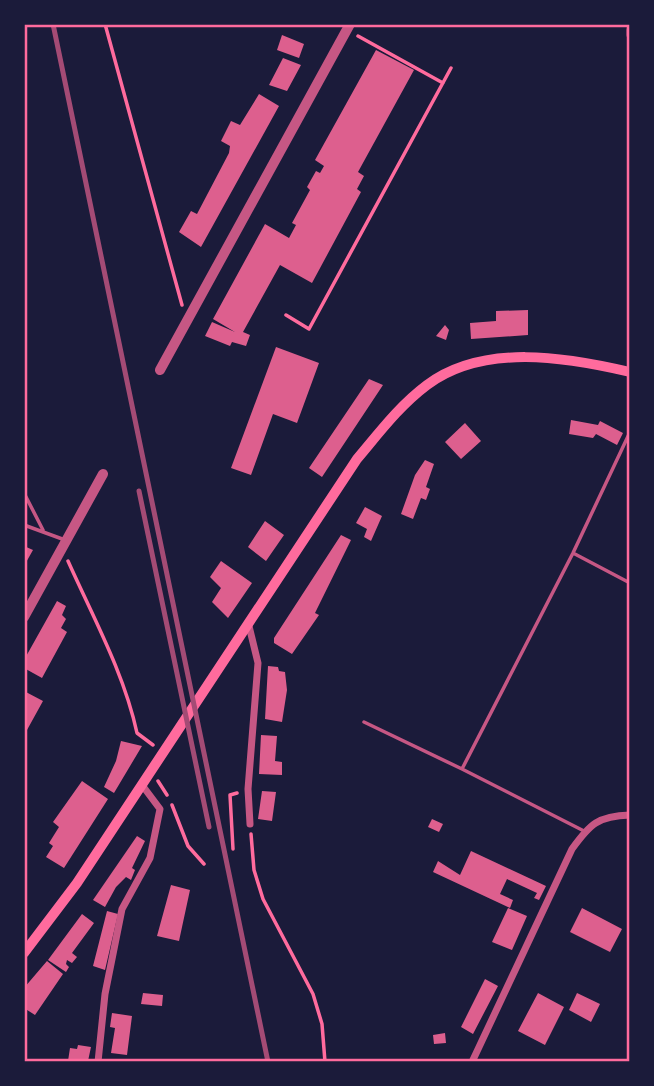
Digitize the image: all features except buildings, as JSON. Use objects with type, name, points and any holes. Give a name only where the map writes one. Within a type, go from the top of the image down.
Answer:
[{"type":"main road","points":[[24,953],[77,883],[357,460],[399,409],[429,383],[461,368],[501,359],[561,359],[629,372]]},
{"type":"street","points":[[160,370],[348,27]]},
{"type":"street","points":[[24,617],[103,474]]},
{"type":"street","points":[[249,626],[258,663],[248,789],[250,824]]},
{"type":"street","points":[[98,1062],[105,993],[122,909],[150,858],[160,809],[142,785]]},
{"type":"street","points":[[472,1062],[572,849],[584,831],[607,816],[629,815]]},
{"type":"lane","points":[[24,403],[24,439]]},
{"type":"lane","points":[[462,769],[573,554],[629,432]]},
{"type":"lane","points":[[24,493],[44,532]]},
{"type":"lane","points":[[24,525],[44,532],[65,545]]},
{"type":"lane","points":[[573,554],[629,583]]},
{"type":"lane","points":[[364,722],[584,831]]},
{"type":"path","points":[[105,24],[187,320]]},
{"type":"path","points":[[348,27],[443,83]]},
{"type":"path","points":[[286,315],[309,328],[451,68]]},
{"type":"path","points":[[65,545],[115,665],[137,733],[163,753]]},
{"type":"path","points":[[152,770],[174,809],[188,846],[204,864]]},
{"type":"path","points":[[233,849],[230,795],[248,789]]},
{"type":"path","points":[[250,824],[254,870],[263,899],[313,995],[322,1024],[325,1062]]},
{"type":"railway","points":[[53,24],[268,1062]]},
{"type":"railway","points":[[139,491],[209,827]]}]
